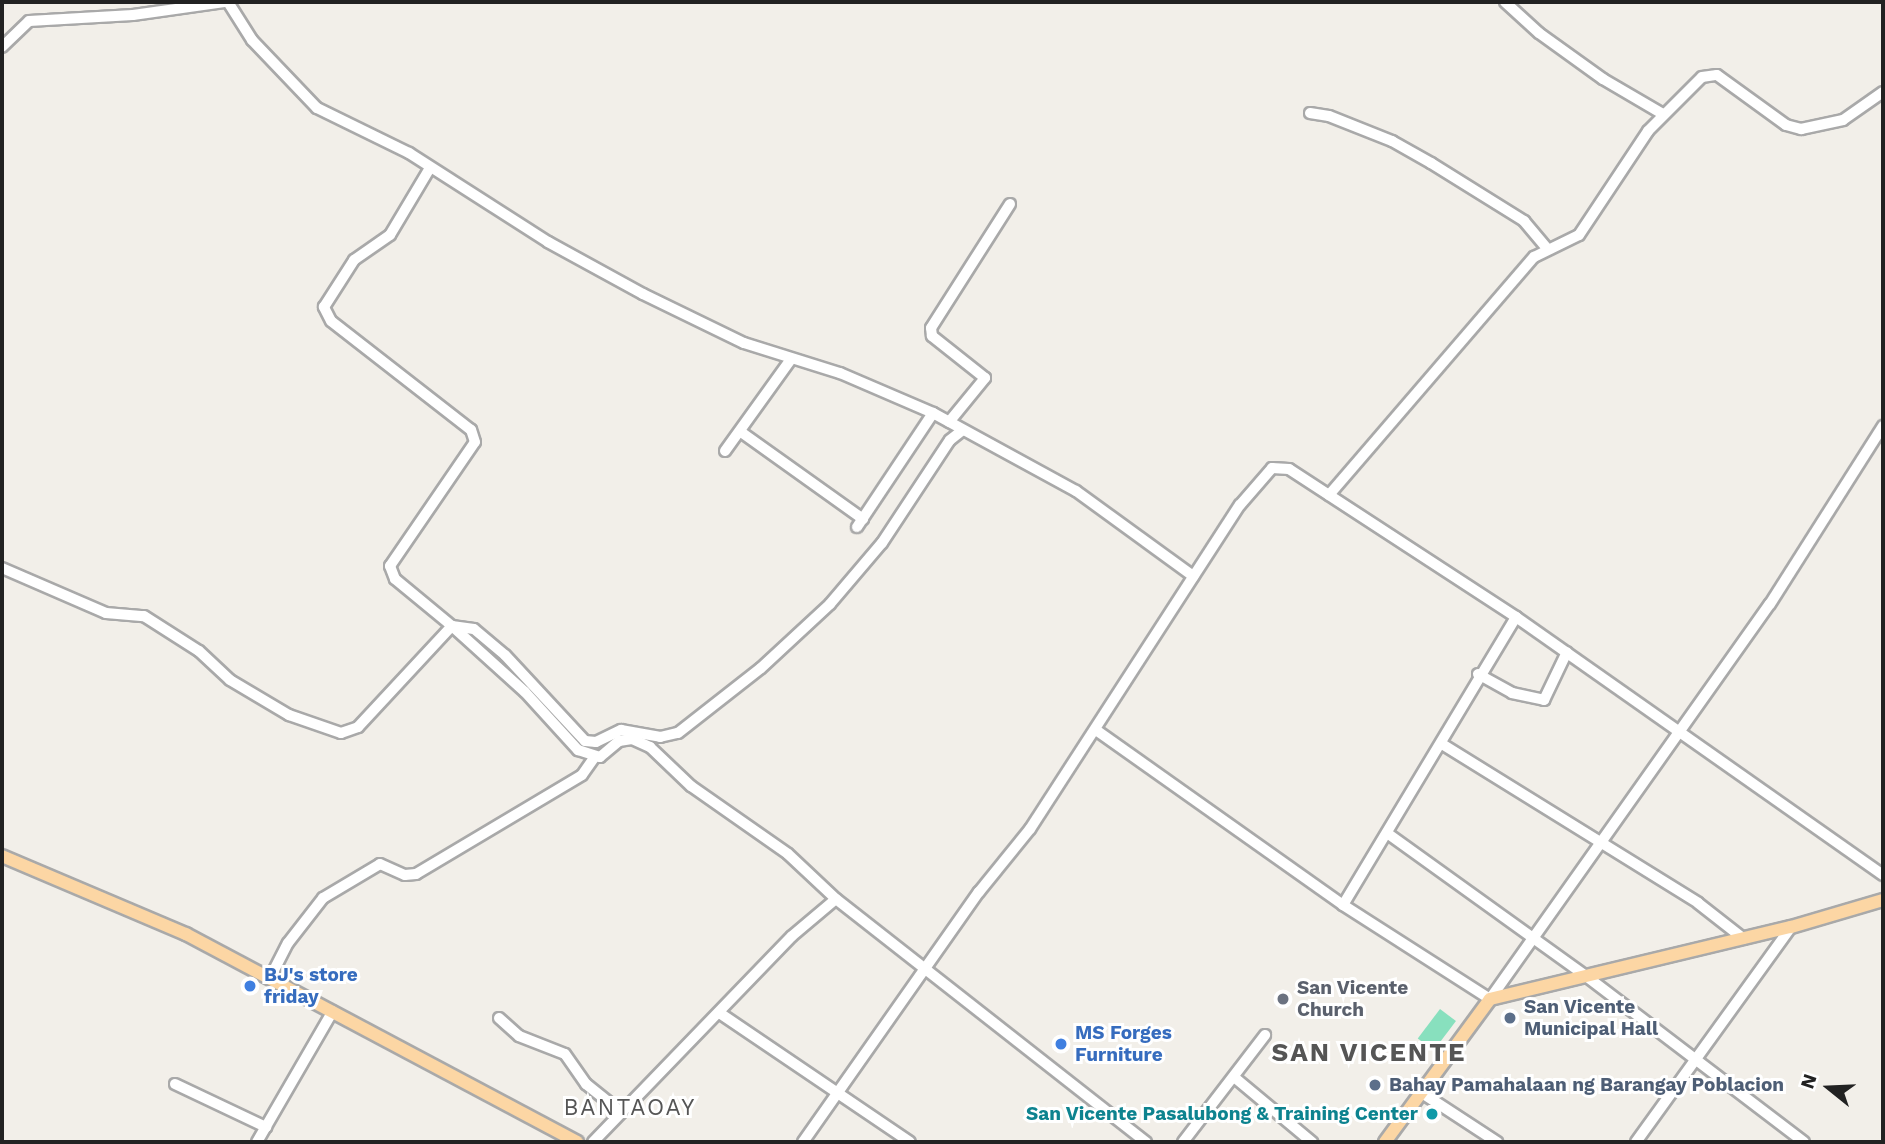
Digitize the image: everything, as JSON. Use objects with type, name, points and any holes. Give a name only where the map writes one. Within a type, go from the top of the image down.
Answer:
[{"type":"main road","points":[[2,856],[186,934],[577,1142]]},
{"type":"main road","points":[[1385,1142],[1490,999],[1744,939],[1883,900]]},
{"type":"street","points":[[2,47],[29,21],[133,15],[228,2],[252,40],[302,96],[430,168],[548,242],[643,293],[744,343],[840,373],[933,413],[963,429],[1087,498],[1193,576]]},
{"type":"street","points":[[1505,2],[1539,33],[1603,79],[1663,114]]},
{"type":"street","points":[[1329,495],[1479,317],[1547,248],[1562,246],[1579,235],[1663,114],[1711,74],[1728,81],[1786,125],[1801,130],[1843,120],[1883,92]]},
{"type":"street","points":[[1310,113],[1329,116],[1392,141],[1431,163],[1524,221],[1547,248]]},
{"type":"street","points":[[430,168],[390,235],[354,260],[324,307],[331,321],[474,437],[470,452],[390,566],[395,579],[525,692],[572,745],[594,758]]},
{"type":"street","points":[[949,422],[985,378],[932,337],[931,328],[1010,204]]},
{"type":"street","points":[[725,451],[791,359]]},
{"type":"street","points":[[741,432],[860,523],[933,413]]},
{"type":"street","points":[[1096,730],[1343,905],[1490,999],[1777,593],[1883,426]]},
{"type":"street","points":[[452,626],[474,629],[505,655],[584,741],[596,742],[621,730],[660,737],[678,733],[761,668],[830,604],[882,543],[950,440],[963,429]]},
{"type":"street","points":[[803,1142],[1096,730],[1240,505],[1272,468],[1289,468],[1516,617],[1883,875]]},
{"type":"street","points":[[2,568],[18,571],[106,613],[144,616],[265,702],[341,733],[358,727],[452,626]]},
{"type":"street","points":[[1343,905],[1442,744],[1478,674],[1516,617]]},
{"type":"street","points":[[1478,674],[1504,690],[1541,701],[1546,698],[1567,652]]},
{"type":"street","points":[[270,978],[288,943],[323,898],[380,864],[405,875],[416,874],[582,775],[594,758],[619,741],[641,741],[691,786],[788,853],[836,899],[1146,1142]]},
{"type":"street","points":[[1442,744],[1698,903],[1744,939]]},
{"type":"street","points":[[1387,833],[1586,976],[1693,1061],[1804,1142]]},
{"type":"street","points":[[593,1142],[720,1014],[792,936],[836,899]]},
{"type":"street","points":[[1636,1142],[1791,927]]},
{"type":"street","points":[[257,1142],[333,1011]]},
{"type":"street","points":[[720,1014],[910,1142]]},
{"type":"street","points":[[499,1018],[519,1036],[565,1054],[586,1084],[621,1112]]},
{"type":"street","points":[[1183,1142],[1265,1035]]},
{"type":"street","points":[[1234,1077],[1312,1142]]},
{"type":"street","points":[[175,1084],[266,1127]]},
{"type":"street","points":[[1422,1093],[1497,1142]]},
{"type":"green space","points":[[1440,1009],[1456,1021],[1434,1051],[1418,1039]]},
{"type":"place","name":"BJ's store friday","points":[[250,986]]},
{"type":"place","name":"San Vicente Church","points":[[1283,999]]},
{"type":"place","name":"San Vicente Municipal Hall","points":[[1510,1018]]},
{"type":"place","name":"MS Forges Furniture","points":[[1061,1044]]},
{"type":"place","name":"Bahay Pamahalaan ng Barangay Poblacion","points":[[1375,1085]]},
{"type":"place","name":"San Vicente Pasalubong & Training Center","points":[[1432,1114]]},
{"type":"district","name":"SAN VICENTE","points":[[1369,1053]]},
{"type":"district","name":"BANTAOAY","points":[[630,1108]]}]
